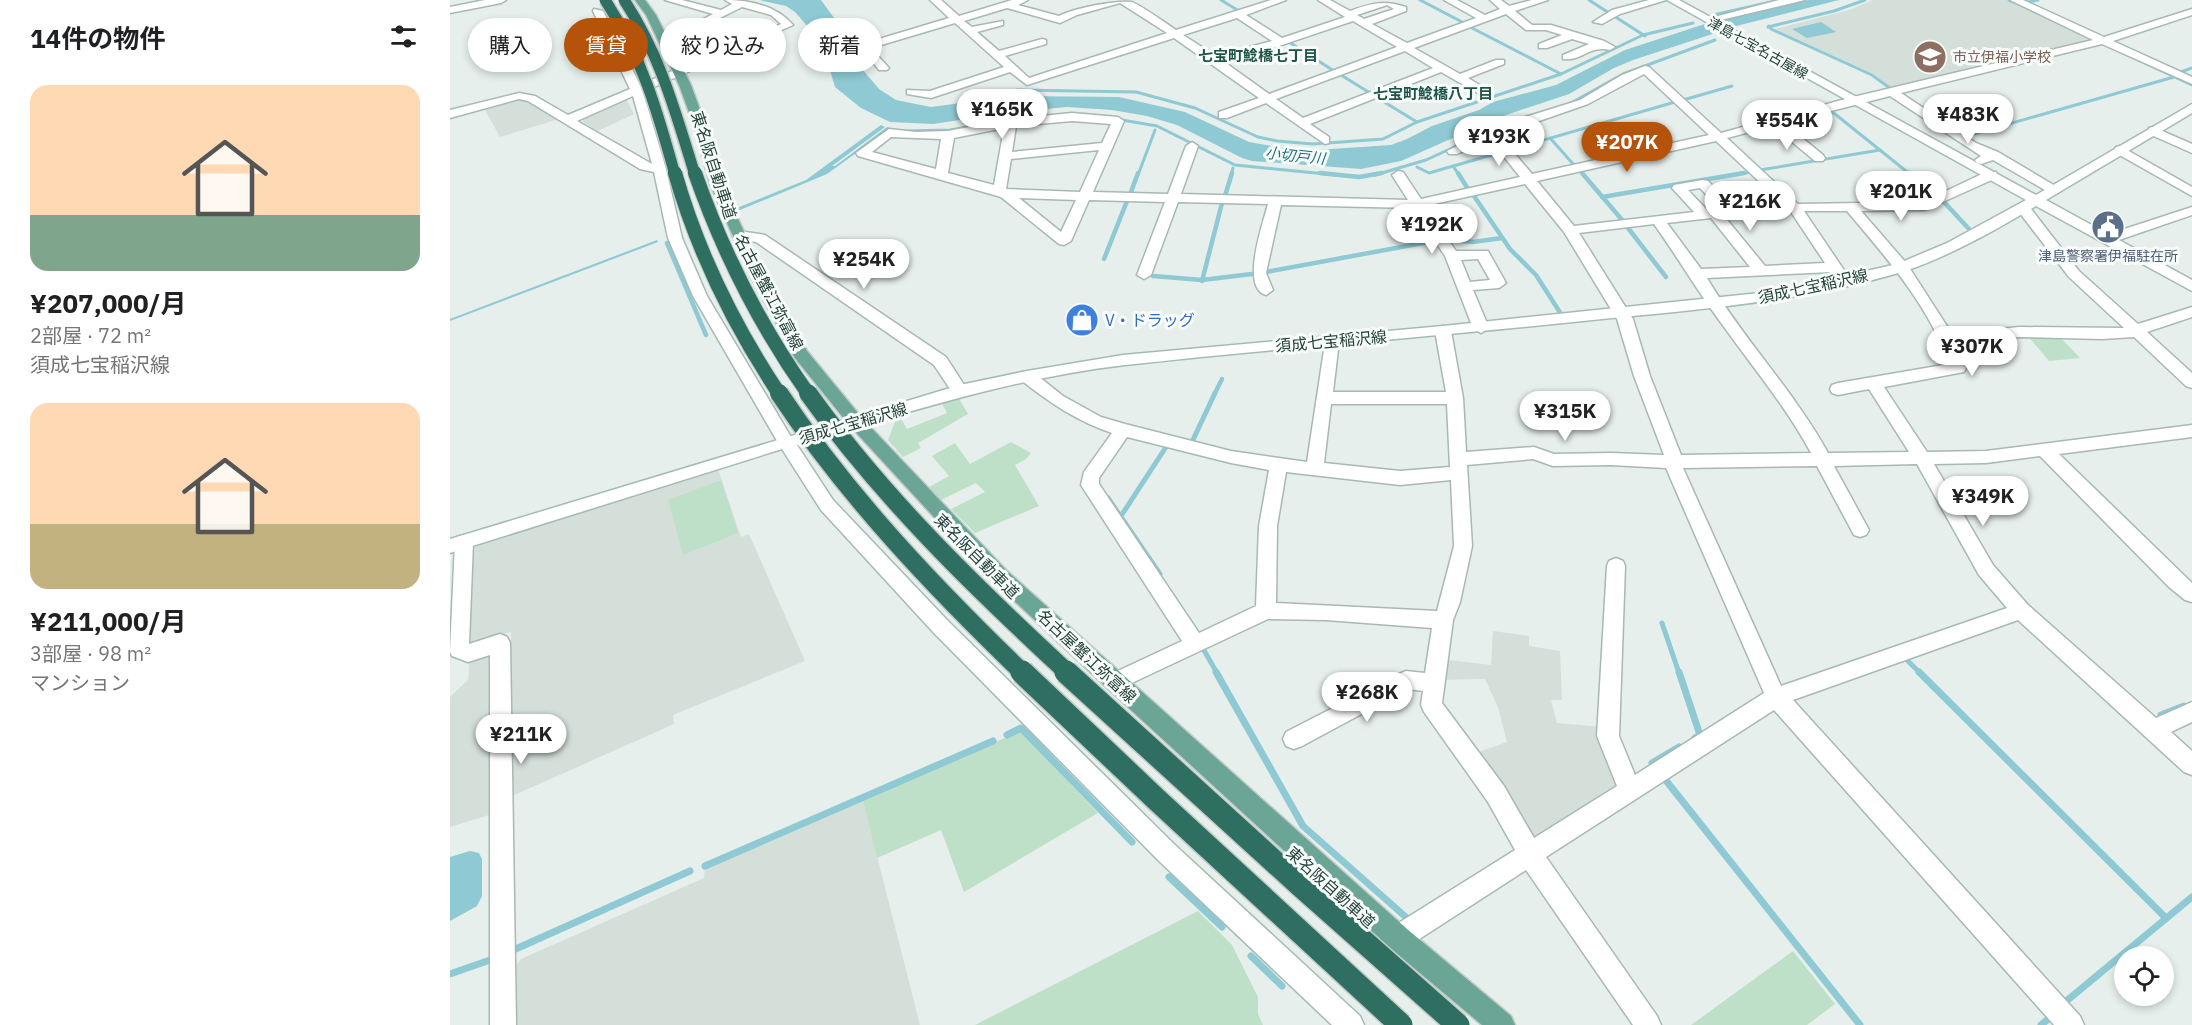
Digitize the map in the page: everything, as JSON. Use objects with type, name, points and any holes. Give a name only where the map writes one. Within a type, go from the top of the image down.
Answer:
[{"type":"highway","name":"東名阪自動車道","points":[[624,0],[645,32],[663,72],[694,171],[726,256],[761,323],[840,434],[911,518],[1019,627],[1239,830],[1458,1025]]},
{"type":"highway","points":[[602,6],[628,36],[646,76],[684,202],[706,262],[722,295],[762,367],[848,486],[930,577],[1035,685],[1401,1025]]},
{"type":"main road","name":"名古屋蟹江弥富線","points":[[640,0],[651,15],[680,73],[700,126],[716,184],[757,275],[801,354],[856,422],[999,575],[1398,938],[1502,1025]]},
{"type":"street","points":[[450,10],[501,0]]},
{"type":"street","points":[[670,0],[722,14]]},
{"type":"street","points":[[935,0],[1027,82],[1281,0]]},
{"type":"street","points":[[883,68],[873,56],[873,44],[1002,3],[1023,0]]},
{"type":"street","points":[[1002,3],[1060,20],[1073,13],[1121,0],[1214,60],[1325,140]]},
{"type":"street","points":[[1323,0],[1487,94]]},
{"type":"street","points":[[1449,0],[1484,18]]},
{"type":"street","points":[[1495,0],[1530,28],[1547,27],[1605,45],[1567,57]]},
{"type":"street","points":[[1223,115],[1484,18],[1543,0]]},
{"type":"street","points":[[1598,22],[1616,12],[1661,0]]},
{"type":"street","name":"津島七宝名古屋線","points":[[1672,0],[1991,175],[2029,204],[2108,239],[2192,286]]},
{"type":"street","points":[[1709,21],[1765,5],[1800,0]]},
{"type":"street","points":[[714,18],[735,2],[775,13],[780,18]]},
{"type":"street","points":[[2020,2],[2192,81]]},
{"type":"street","points":[[602,6],[637,91],[660,169],[675,238],[700,296],[786,442],[827,505],[941,627],[1159,845],[1351,1025]]},
{"type":"street","points":[[1003,193],[1064,241],[1083,196],[1118,121],[1072,117],[1011,123],[948,135],[916,136],[889,133],[862,153],[1003,193],[1083,196],[1416,204],[1718,137],[1854,101],[2102,41],[2192,12]]},
{"type":"street","points":[[1238,14],[1280,42]]},
{"type":"street","points":[[1214,60],[1355,19]]},
{"type":"street","points":[[970,31],[999,23]]},
{"type":"street","points":[[1543,46],[1572,35]]},
{"type":"street","points":[[997,55],[1042,42]]},
{"type":"street","points":[[1459,78],[1500,62]]},
{"type":"street","points":[[910,92],[931,95],[1012,68]]},
{"type":"street","points":[[1301,123],[1442,68]]},
{"type":"street","points":[[1453,152],[1528,120],[1573,107],[1645,69],[1796,209],[1845,282]]},
{"type":"street","points":[[568,120],[680,73]]},
{"type":"street","points":[[1892,92],[1972,146],[2023,170],[2052,190]]},
{"type":"street","points":[[450,114],[519,96],[531,98],[644,166],[660,169]]},
{"type":"street","name":"須成七宝稲沢線","points":[[457,544],[786,442],[960,391],[1027,376],[1123,360],[1443,332],[1779,296],[1845,282],[1901,267],[1952,246],[2191,110]]},
{"type":"street","points":[[1775,122],[1819,158]]},
{"type":"street","points":[[1003,193],[1011,123]]},
{"type":"street","points":[[2153,131],[2192,149]]},
{"type":"street","points":[[1492,134],[1570,230],[1621,313],[1674,462],[1776,697],[2071,1025]]},
{"type":"street","points":[[941,176],[948,135]]},
{"type":"street","points":[[1006,156],[1106,146]]},
{"type":"street","points":[[1144,275],[1192,146]]},
{"type":"street","points":[[2120,150],[2192,192]]},
{"type":"street","points":[[1971,164],[1992,156]]},
{"type":"street","points":[[1398,175],[1452,256],[1481,328]]},
{"type":"street","points":[[1570,230],[1760,208],[1925,206],[1991,175]]},
{"type":"street","points":[[1731,212],[1702,184],[1679,189],[1710,214],[1761,271]]},
{"type":"street","points":[[1266,290],[1259,273],[1275,201]]},
{"type":"street","points":[[2029,204],[2074,274],[2192,382]]},
{"type":"street","points":[[1838,389],[1958,368],[1948,339],[1901,267],[1852,208]]},
{"type":"street","points":[[2108,239],[2192,211]]},
{"type":"street","points":[[1658,220],[1697,274],[1714,303],[1799,420],[1860,530]]},
{"type":"street","points":[[739,235],[760,238],[940,362],[960,391]]},
{"type":"street","points":[[1452,256],[1483,254],[1499,282],[1464,287]]},
{"type":"street","points":[[1697,274],[1835,267]]},
{"type":"street","points":[[1948,339],[2019,332],[2102,334],[2135,331],[2192,312]]},
{"type":"street","points":[[1443,332],[1455,398],[1463,546],[1450,602],[1443,621],[1431,705],[1496,794],[1530,855],[1648,1025]]},
{"type":"street","points":[[1315,470],[1331,341]]},
{"type":"street","points":[[1027,376],[1057,400],[1095,421],[1123,430],[1231,457],[1315,470],[1400,478],[1534,453],[1553,460],[1611,459],[1674,462],[1986,457],[2192,431]]},
{"type":"street","points":[[1873,383],[1922,458],[1986,570],[2021,611],[2192,765]]},
{"type":"street","points":[[1324,398],[1455,398]]},
{"type":"street","points":[[1123,430],[1090,477],[1090,484],[1194,643]]},
{"type":"street","points":[[2045,451],[2175,581],[2192,594]]},
{"type":"street","points":[[1266,611],[1268,526],[1278,465]]},
{"type":"street","points":[[457,544],[459,650],[468,653],[500,643],[503,1025]]},
{"type":"street","points":[[1617,566],[1608,736],[1630,790]]},
{"type":"street","points":[[1114,682],[1266,611],[1326,612],[1443,621]]},
{"type":"street","points":[[1398,938],[1776,697],[2021,611]]},
{"type":"street","points":[[1294,739],[1406,680],[1434,683]]},
{"type":"street","points":[[2153,730],[2192,712]]},
{"type":"shaded area","name":"市立伊福小学校","points":[[1873,0],[2007,0],[2092,41],[1893,89],[1874,74],[1775,29],[1849,10]]},
{"type":"shaded area","points":[[626,99],[634,114],[598,131],[583,122],[583,118]]},
{"type":"shaded area","points":[[511,100],[525,101],[559,119],[500,137],[484,108]]},
{"type":"shaded area","points":[[718,469],[741,537],[749,534],[805,661],[673,715],[674,724],[510,797],[511,632],[470,646],[472,546]]},
{"type":"shaded area","points":[[1493,631],[1529,636],[1529,646],[1560,651],[1562,700],[1551,700],[1557,723],[1602,727],[1619,784],[1538,838],[1530,837],[1473,754],[1507,742],[1498,707],[1485,679],[1438,680],[1440,659],[1491,665]]},
{"type":"shaded area","points":[[492,655],[492,814],[450,827],[450,697],[468,680],[470,657]]},
{"type":"shaded area","points":[[863,801],[920,1025],[514,1025],[513,969],[521,959],[704,878],[705,868]]},
{"type":"green space","points":[[2028,336],[2061,338],[2080,358],[2049,361]]},
{"type":"green space","points":[[958,397],[968,414],[918,443],[921,448],[903,457],[888,440],[898,414],[907,429],[947,413],[941,402]]},
{"type":"green space","points":[[1011,442],[1031,453],[1015,465],[1039,506],[975,533],[951,509],[985,492],[976,483],[941,500],[929,487],[949,476],[932,456],[955,443],[970,464]]},
{"type":"green space","points":[[721,480],[738,533],[683,555],[668,500]]},
{"type":"green space","points":[[1020,731],[1098,813],[964,892],[941,830],[877,858],[863,801]]},
{"type":"green space","points":[[1198,911],[1232,945],[1258,997],[1258,1014],[1263,1025],[975,1025]]},
{"type":"green space","points":[[1793,951],[1835,1004],[1807,1025],[1691,1025]]},
{"type":"water","points":[[759,0],[821,0],[834,18],[800,18],[786,6]]},
{"type":"water","name":"小切戸川","points":[[1809,0],[1839,0],[1740,25],[1633,60],[1614,68],[1569,94],[1500,117],[1401,161],[1361,169],[1252,161],[1177,125],[1147,116],[1112,110],[1067,107],[1013,112],[933,124],[890,122],[861,108],[835,87],[831,72],[865,72],[879,89],[896,100],[931,107],[1014,96],[1119,97],[1185,112],[1249,142],[1301,151],[1391,145],[1432,126],[1479,110],[1493,102],[1556,85],[1625,50],[1717,20],[1766,7]]},
{"type":"water","points":[[1821,22],[1836,32],[1807,38],[1792,29]]},
{"type":"water","points":[[881,125],[885,127],[832,166],[887,127],[891,128],[827,174],[740,210],[737,208],[806,180]]},
{"type":"water","points":[[657,240],[658,242],[450,321],[450,319]]},
{"type":"water","points":[[470,851],[479,853],[482,859],[482,896],[477,906],[450,921],[450,857]]},
{"type":"waterway","points":[[1221,0],[1239,11]]},
{"type":"waterway","points":[[1420,0],[1464,23]]},
{"type":"waterway","points":[[1589,0],[1609,13]]},
{"type":"waterway","points":[[1713,15],[1780,0]]},
{"type":"waterway","points":[[1769,27],[1834,11],[1865,0]]},
{"type":"waterway","points":[[2009,0],[2019,4],[2038,0]]},
{"type":"waterway","points":[[1614,16],[1643,35]]},
{"type":"waterway","points":[[1643,35],[1693,23]]},
{"type":"waterway","points":[[1470,27],[1561,74]]},
{"type":"waterway","points":[[1769,27],[1872,75],[1891,89]]},
{"type":"waterway","points":[[1561,74],[1643,35]]},
{"type":"waterway","points":[[1571,103],[1623,74],[1715,40]]},
{"type":"waterway","points":[[1289,42],[1334,71]]},
{"type":"waterway","points":[[2123,53],[2192,85]]},
{"type":"waterway","points":[[2178,73],[2192,68]]},
{"type":"waterway","points":[[1417,122],[1561,74]]},
{"type":"waterway","points":[[1341,75],[1370,93]]},
{"type":"waterway","points":[[1960,135],[1963,137],[2174,77]]},
{"type":"waterway","points":[[1683,100],[1732,86]]},
{"type":"waterway","name":"小切戸川","points":[[1017,90],[1136,92],[1195,108],[1258,137],[1313,144],[1383,139],[1417,122]]},
{"type":"waterway","points":[[1376,97],[1417,122]]},
{"type":"waterway","points":[[1550,138],[1675,102]]},
{"type":"waterway","points":[[1830,110],[1880,150]]},
{"type":"waterway","points":[[904,131],[950,130],[1014,119]]},
{"type":"waterway","name":"小切戸川","points":[[1116,119],[1157,126],[1235,165],[1336,175]]},
{"type":"waterway","points":[[1138,175],[1155,130]]},
{"type":"waterway","points":[[1382,173],[1426,160],[1489,131]]},
{"type":"waterway","points":[[1513,149],[1550,138]]},
{"type":"waterway","points":[[1550,138],[1574,165]]},
{"type":"waterway","points":[[1760,170],[1880,150]]},
{"type":"waterway","points":[[1880,150],[1911,175]]},
{"type":"waterway","points":[[1453,166],[1502,152]]},
{"type":"waterway","points":[[1417,167],[1429,173],[1453,166]]},
{"type":"waterway","points":[[1453,166],[1459,175]]},
{"type":"waterway","points":[[1231,175],[1233,168]]},
{"type":"waterway","points":[[1735,175],[1751,172]]},
{"type":"waterway","points":[[1131,192],[1138,173]]},
{"type":"waterway","points":[[1225,196],[1232,173]]},
{"type":"waterway","name":"小切戸川","points":[[1320,173],[1359,177],[1382,173]]},
{"type":"waterway","points":[[1375,175],[1382,173]]},
{"type":"waterway","points":[[1458,173],[1468,189]]},
{"type":"waterway","points":[[1582,173],[1602,197]]},
{"type":"waterway","points":[[1602,197],[1744,173]]},
{"type":"waterway","points":[[1909,173],[1937,196]]},
{"type":"waterway","points":[[1474,196],[1510,249],[1536,275],[1561,314]]},
{"type":"waterway","points":[[1602,197],[1623,221]]},
{"type":"waterway","points":[[1104,259],[1127,201]]},
{"type":"waterway","points":[[1944,202],[1969,229]]},
{"type":"waterway","points":[[1202,280],[1222,203]]},
{"type":"waterway","points":[[1628,228],[1666,277]]},
{"type":"waterway","points":[[1446,239],[1473,242],[1502,238]]},
{"type":"waterway","points":[[1266,272],[1434,241]]},
{"type":"waterway","points":[[667,243],[706,335]]},
{"type":"waterway","points":[[1202,280],[1252,274]]},
{"type":"waterway","points":[[1153,276],[1202,280]]},
{"type":"waterway","points":[[1215,393],[1222,379]]},
{"type":"waterway","points":[[1192,442],[1215,393]]},
{"type":"waterway","points":[[1121,516],[1166,447]]},
{"type":"waterway","points":[[1108,498],[1160,574]]},
{"type":"waterway","points":[[1662,623],[1679,673]]},
{"type":"waterway","points":[[1201,645],[1217,673]]},
{"type":"waterway","points":[[1907,660],[1919,672]]},
{"type":"waterway","points":[[1216,672],[1303,826],[1408,919]]},
{"type":"waterway","points":[[1679,672],[1700,735],[1695,738]]},
{"type":"waterway","points":[[1919,672],[2166,918]]},
{"type":"waterway","points":[[2161,715],[2184,706]]},
{"type":"waterway","points":[[1007,735],[1021,728],[1132,842]]},
{"type":"waterway","points":[[705,866],[993,741]]},
{"type":"waterway","points":[[1652,763],[1679,747]]},
{"type":"waterway","points":[[1664,778],[1860,1025]]},
{"type":"waterway","points":[[509,952],[690,871]]},
{"type":"waterway","points":[[1169,877],[1222,927]]},
{"type":"waterway","points":[[2064,1003],[2192,897]]},
{"type":"waterway","points":[[1251,956],[1282,986]]},
{"type":"waterway","points":[[450,974],[493,959]]},
{"type":"waterway","points":[[2041,1025],[2053,1015]]},
{"type":"place","name":"市立伊福小学校","points":[[1930,57]]},
{"type":"place","name":"津島警察署伊福駐在所","points":[[2108,227]]},
{"type":"place","name":"V・ドラッグ","points":[[1082,320]]},
{"type":"district","name":"七宝町鯰橋七丁目","points":[[1258,56]]},
{"type":"district","name":"七宝町鯰橋八丁目","points":[[1433,94]]}]
